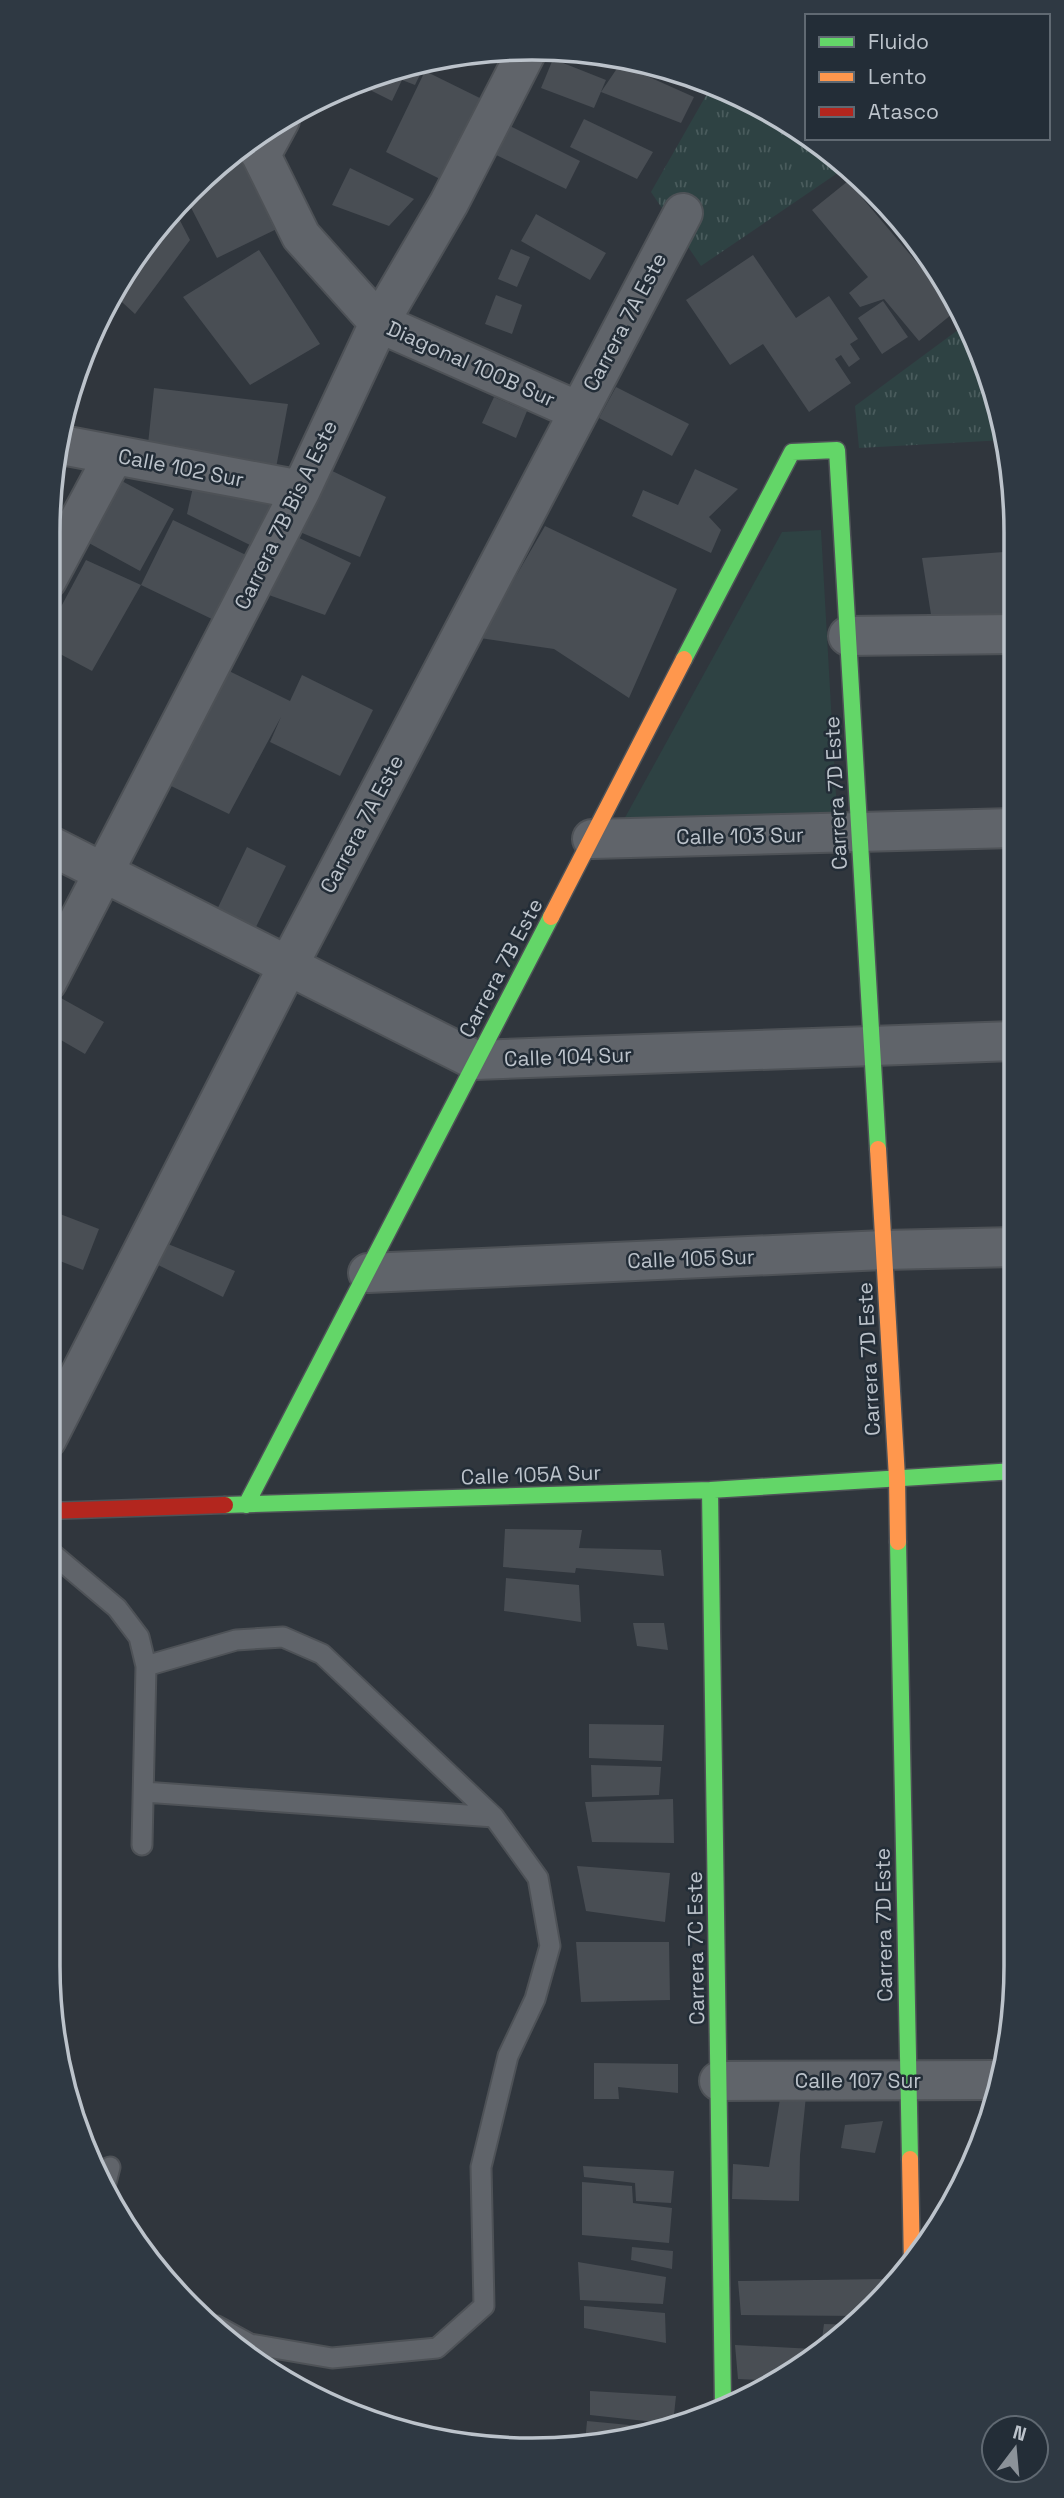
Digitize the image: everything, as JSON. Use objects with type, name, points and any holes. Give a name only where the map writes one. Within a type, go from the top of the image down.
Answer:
[{"type":"street","name":"Carrera 7B Bis A Este","points":[[60,957],[301,491],[379,323],[449,202],[522,60]]},
{"type":"street","name":"Diagonal 100B Sur","points":[[257,148],[301,236],[379,323],[578,411]]},
{"type":"street","name":"Carrera 7A Este","points":[[60,1413],[288,966],[683,213]]},
{"type":"street","name":"Calle 102 Sur","points":[[68,446],[301,491]]},
{"type":"street","name":"Carrera 7D Este","points":[[792,452],[837,450],[897,1478],[912,2248]]},
{"type":"street","name":"Carrera 7B Este","points":[[246,1505],[792,452]]},
{"type":"street","points":[[60,556],[114,455]]},
{"type":"street","points":[[848,636],[1004,634]]},
{"type":"street","name":"Calle 103 Sur","points":[[592,839],[1004,828]]},
{"type":"street","name":"Calle 104 Sur","points":[[60,851],[475,1060],[1004,1041]]},
{"type":"street","name":"Calle 105 Sur","points":[[368,1273],[884,1250],[1004,1247]]},
{"type":"street","name":"Calle 105A Sur","points":[[60,1511],[710,1490],[1004,1472]]},
{"type":"street","name":"Carrera 7C Este","points":[[710,1490],[723,2398]]},
{"type":"street","name":"Calle 107 Sur","points":[[719,2081],[990,2081]]},
{"type":"lane","points":[[60,1560],[117,1608],[139,1637],[146,1666],[142,1845]]},
{"type":"lane","points":[[146,1666],[236,1640],[282,1637],[322,1654],[494,1817],[538,1878],[550,1946],[535,1999],[508,2056],[481,2167],[484,2306],[438,2348],[332,2358],[250,2344],[243,2340]]},
{"type":"lane","points":[[144,1792],[494,1817]]},
{"type":"lane","points":[[108,2175],[110,2167]]},
{"type":"green space","points":[[707,93],[741,108],[795,139],[839,172],[701,266],[651,192]]},
{"type":"green space","points":[[959,329],[979,380],[995,441],[859,448],[855,406]]},
{"type":"green space","points":[[821,530],[837,812],[622,823],[782,532]]},
{"type":"building","points":[[552,61],[606,80],[594,108],[541,88]]},
{"type":"building","points":[[617,68],[639,73],[694,97],[681,123],[601,92]]},
{"type":"building","points":[[424,73],[492,104],[452,185],[386,152]]},
{"type":"building","points":[[420,74],[415,85],[402,80],[392,101],[368,89]]},
{"type":"building","points":[[584,119],[653,152],[637,179],[570,147]]},
{"type":"building","points":[[502,122],[580,161],[566,189],[488,151]]},
{"type":"building","points":[[243,158],[285,225],[217,258],[190,206]]},
{"type":"building","points":[[350,168],[414,199],[389,226],[332,205]]},
{"type":"building","points":[[848,181],[931,279],[951,315],[919,341],[884,299],[860,307],[849,293],[868,277],[812,210]]},
{"type":"building","points":[[536,214],[606,253],[590,280],[521,241]]},
{"type":"building","points":[[179,218],[190,240],[135,314],[120,301],[139,269]]},
{"type":"building","points":[[511,249],[530,257],[517,287],[498,279]]},
{"type":"building","points":[[259,250],[320,344],[250,385],[183,297]]},
{"type":"building","points":[[753,255],[796,318],[829,296],[858,339],[850,344],[860,359],[849,367],[841,355],[835,359],[851,383],[809,412],[763,344],[730,365],[686,300]]},
{"type":"building","points":[[496,295],[522,305],[512,334],[485,324]]},
{"type":"building","points":[[883,301],[908,337],[882,354],[858,318]]},
{"type":"building","points":[[616,387],[689,424],[672,456],[599,418]]},
{"type":"building","points":[[154,388],[288,404],[276,468],[148,444]]},
{"type":"building","points":[[494,397],[527,411],[516,438],[482,423]]},
{"type":"building","points":[[322,466],[386,497],[360,557],[295,530]]},
{"type":"building","points":[[695,469],[738,489],[709,517],[721,530],[711,553],[632,516],[643,490],[678,505]]},
{"type":"building","points":[[120,480],[174,509],[140,571],[87,542]]},
{"type":"building","points":[[193,487],[273,500],[252,546],[187,514]]},
{"type":"building","points":[[173,520],[246,555],[214,620],[141,585]]},
{"type":"building","points":[[545,526],[677,589],[629,698],[554,649],[480,638]]},
{"type":"building","points":[[291,534],[351,563],[325,615],[266,594]]},
{"type":"building","points":[[1004,552],[1004,626],[933,627],[922,558]]},
{"type":"building","points":[[86,560],[141,585],[92,671],[60,654],[60,609]]},
{"type":"building","points":[[227,670],[290,701],[302,675],[373,710],[340,776],[270,742],[281,717],[229,814],[169,785]]},
{"type":"building","points":[[247,847],[286,866],[250,939],[212,920]]},
{"type":"building","points":[[60,997],[104,1022],[85,1054],[60,1040]]},
{"type":"building","points":[[60,1214],[99,1229],[83,1270],[60,1261]]},
{"type":"building","points":[[163,1242],[235,1271],[223,1297],[152,1262]]},
{"type":"building","points":[[505,1529],[582,1530],[579,1548],[661,1550],[664,1576],[576,1568],[575,1573],[503,1567]]},
{"type":"building","points":[[506,1578],[579,1585],[581,1622],[504,1611]]},
{"type":"building","points":[[633,1623],[664,1623],[668,1650],[637,1646]]},
{"type":"building","points":[[589,1724],[664,1725],[662,1761],[589,1758]]},
{"type":"building","points":[[591,1765],[661,1767],[659,1795],[592,1797]]},
{"type":"building","points":[[673,1799],[674,1843],[592,1842],[585,1802]]},
{"type":"building","points":[[577,1866],[670,1873],[665,1922],[586,1911]]},
{"type":"building","points":[[576,1942],[669,1942],[670,2000],[581,2002]]},
{"type":"building","points":[[594,2063],[678,2064],[678,2093],[618,2087],[619,2099],[594,2099]]},
{"type":"building","points":[[781,2093],[806,2096],[799,2201],[732,2199],[733,2164],[769,2167]]},
{"type":"building","points":[[883,2121],[875,2153],[841,2148],[845,2125]]},
{"type":"building","points":[[583,2166],[674,2171],[671,2203],[636,2201],[635,2183],[584,2177]]},
{"type":"building","points":[[582,2182],[632,2186],[633,2203],[672,2208],[669,2243],[582,2235]]},
{"type":"building","points":[[632,2247],[673,2251],[672,2269],[631,2260]]},
{"type":"building","points":[[578,2262],[666,2277],[663,2304],[580,2300]]},
{"type":"building","points":[[886,2279],[849,2316],[741,2315],[738,2281]]},
{"type":"building","points":[[584,2306],[665,2313],[666,2343],[584,2328]]},
{"type":"building","points":[[824,2324],[840,2324],[822,2339]]},
{"type":"building","points":[[735,2345],[809,2349],[759,2380],[738,2379]]},
{"type":"building","points":[[590,2391],[676,2396],[674,2416],[654,2422],[590,2415]]},
{"type":"building","points":[[587,2421],[638,2426],[624,2429],[586,2435]]},
{"type":"traffic: fast","points":[[684,659],[792,452],[837,450],[878,1149]]},
{"type":"traffic: fast","points":[[246,1505],[551,917]]},
{"type":"traffic: fast","points":[[225,1505],[710,1490],[1004,1472]]},
{"type":"traffic: fast","points":[[710,1490],[723,2398]]},
{"type":"traffic: fast","points":[[898,1542],[910,2159]]},
{"type":"traffic: slow","points":[[551,917],[684,659]]},
{"type":"traffic: slow","points":[[878,1149],[897,1478],[898,1542]]},
{"type":"traffic: slow","points":[[910,2159],[912,2248]]},
{"type":"traffic: jam","points":[[60,1511],[225,1505]]}]
